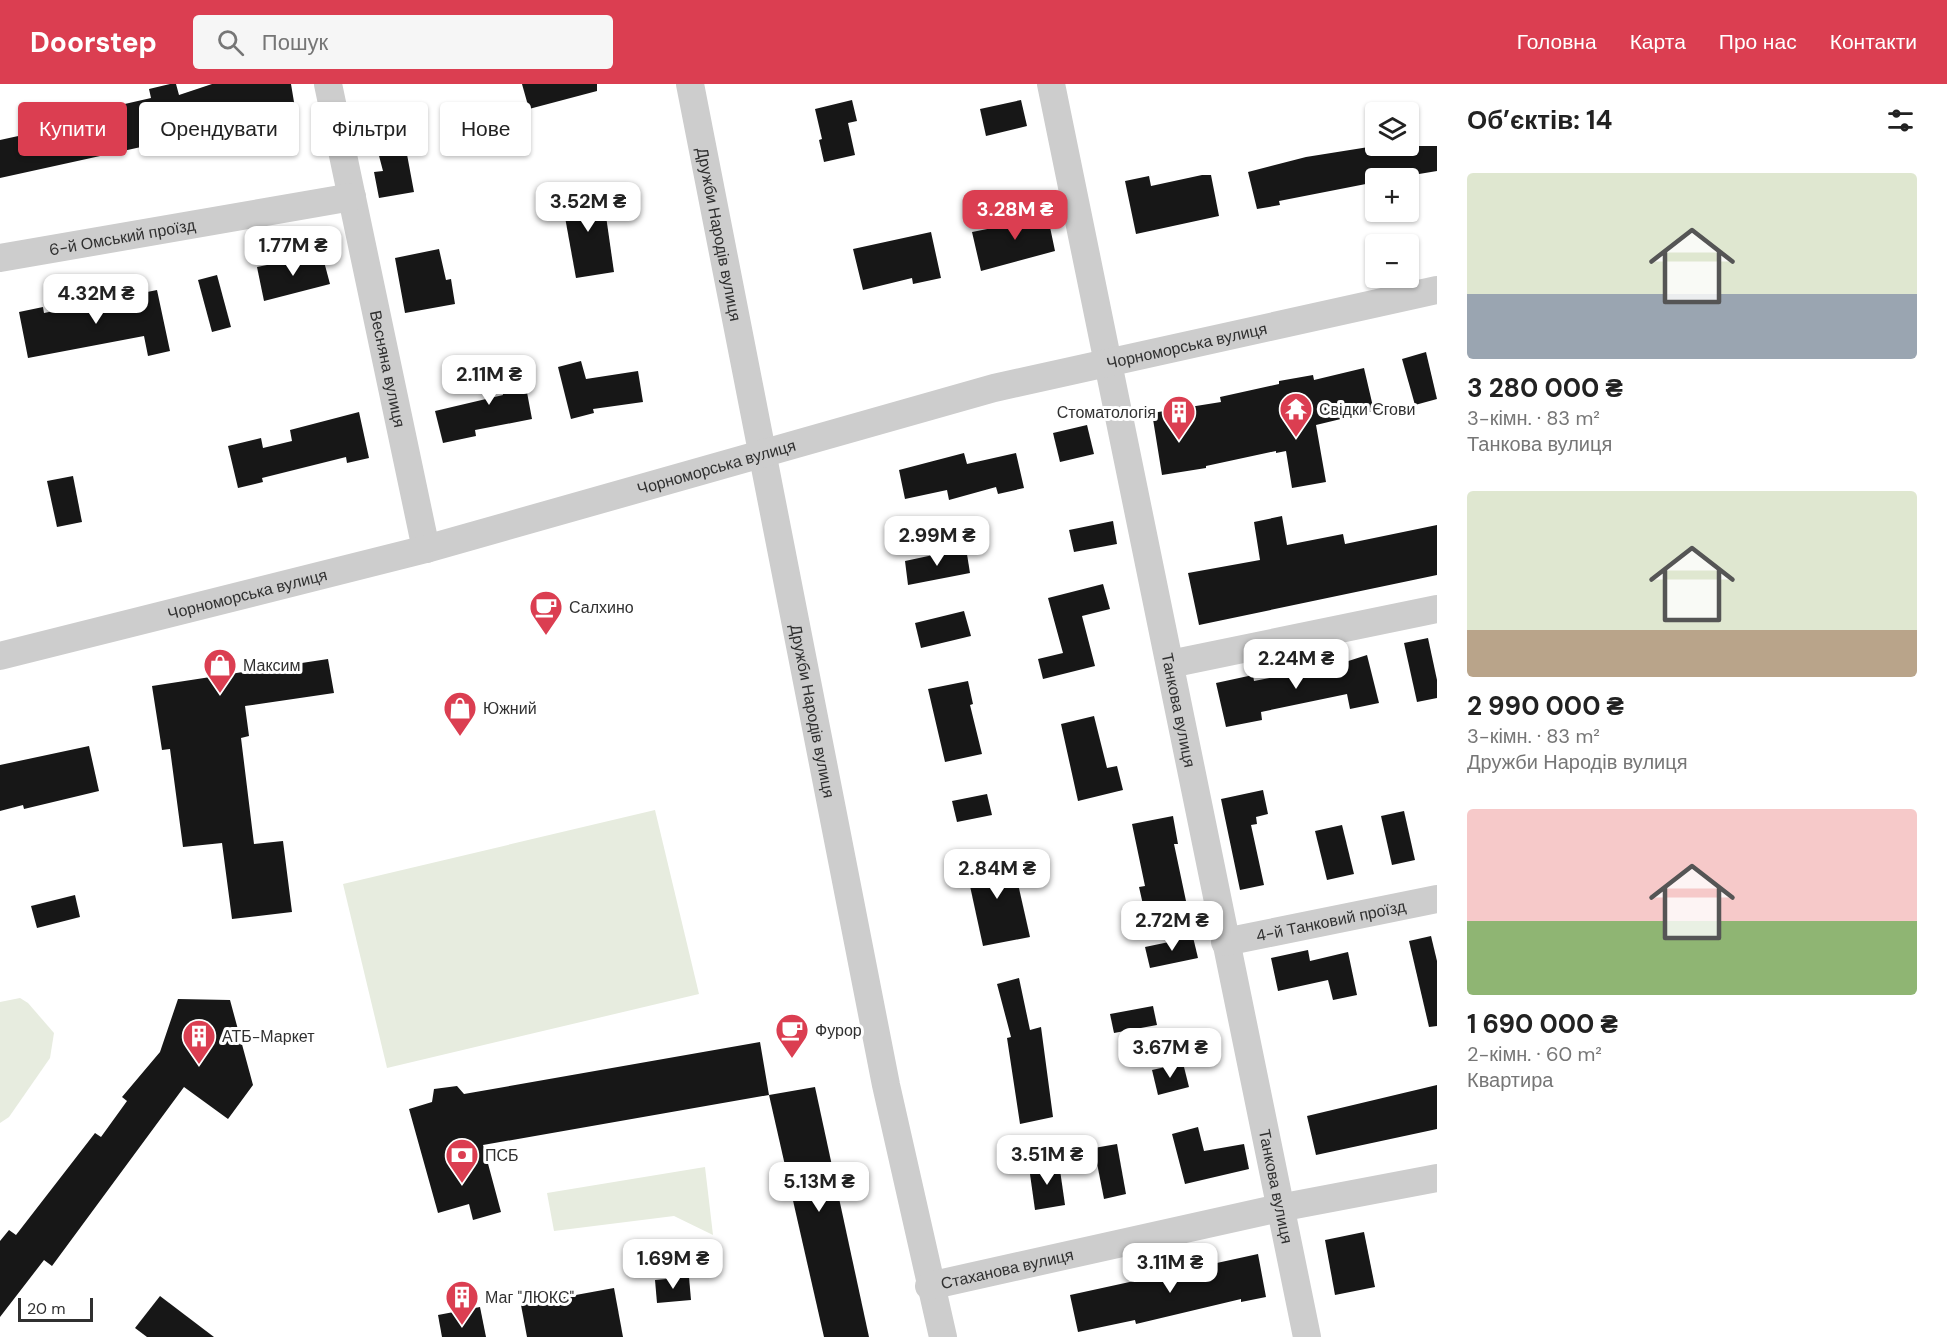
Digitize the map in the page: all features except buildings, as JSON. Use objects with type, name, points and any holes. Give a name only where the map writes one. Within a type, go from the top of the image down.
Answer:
[{"type":"street","name":"Весняна вулиця","points":[[328,84],[426,549]]},
{"type":"street","name":"Дружби Народів вулиця","points":[[690,84],[886,1085],[929,1286],[943,1337]]},
{"type":"street","name":"Танкова вулиця","points":[[1051,84],[1110,362],[1225,942],[1307,1337]]},
{"type":"street","name":"6-й Омський проїзд","points":[[0,258],[352,197]]},
{"type":"street","name":"Чорноморська вулиця","points":[[0,656],[426,549],[994,388],[1437,290]]},
{"type":"street","points":[[1170,664],[1437,609]]},
{"type":"street","name":"4-й Танковий проїзд","points":[[1225,942],[1437,899]]},
{"type":"street","name":"Стаханова вулиця","points":[[929,1286],[1280,1208],[1437,1178]]},
{"type":"shaded area","points":[[655,810],[699,994],[387,1068],[343,884]]},
{"type":"shaded area","points":[[20,998],[28,1003],[54,1033],[50,1058],[9,1117],[0,1123],[0,1002]]},
{"type":"shaded area","points":[[705,1167],[713,1235],[674,1216],[554,1231],[547,1193]]},
{"type":"place","name":"Свідки Єгови","points":[[1296,438]]},
{"type":"place","name":"Стоматологія","points":[[1179,441]]},
{"type":"place","name":"Салхино","points":[[546,636]]},
{"type":"place","name":"Максим","points":[[220,694]]},
{"type":"place","name":"Южний","points":[[460,737]]},
{"type":"place","name":"Фурор","points":[[792,1059]]},
{"type":"place","name":"АТБ-Маркет","points":[[199,1065]]},
{"type":"place","name":"ПСБ","points":[[462,1184]]},
{"type":"place","name":"Маг \"ЛЮКС\"","points":[[462,1326]]}]
